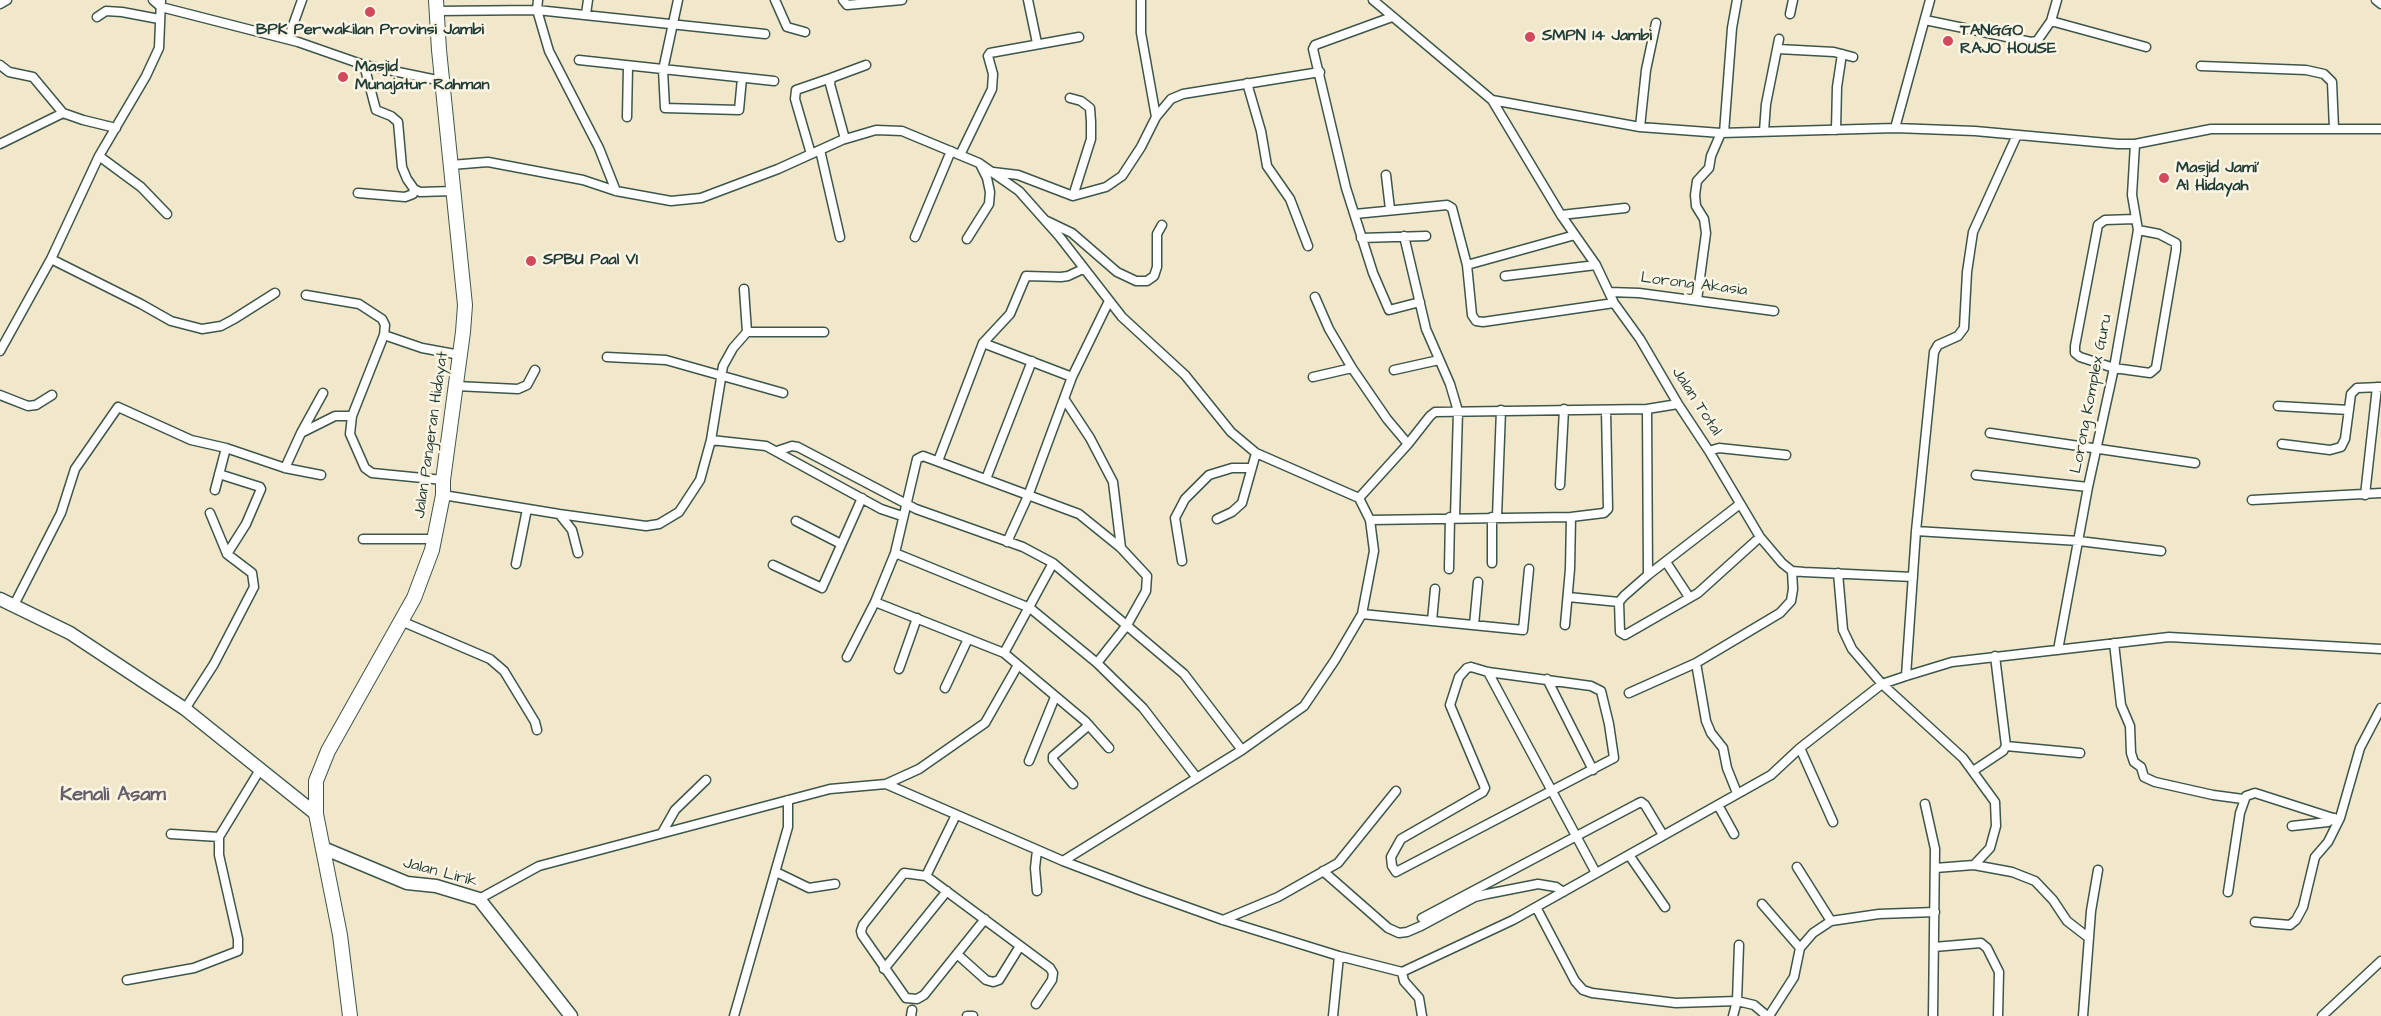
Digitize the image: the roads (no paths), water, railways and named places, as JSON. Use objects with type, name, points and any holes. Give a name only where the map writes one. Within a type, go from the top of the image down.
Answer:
[{"type":"highway","name":"Jalan Pangeran Hidayat","points":[[350,1016],[340,935],[316,814],[316,781],[328,751],[414,598],[434,538],[443,495],[442,480],[465,305],[436,6]]},
{"type":"main road","points":[[0,599],[70,633],[185,709],[316,814]]},
{"type":"main road","name":"Jalan Lirik","points":[[323,848],[407,883],[436,886],[479,899],[571,1016]]},
{"type":"street","points":[[0,4],[8,0]]},
{"type":"street","points":[[153,0],[288,39],[364,65],[442,81]]},
{"type":"street","points":[[288,39],[302,0]]},
{"type":"street","points":[[538,0],[537,10],[549,51],[599,148],[615,191]]},
{"type":"street","points":[[586,15],[588,0]]},
{"type":"street","points":[[678,0],[663,70],[665,108],[739,110],[742,78]]},
{"type":"street","points":[[775,0],[787,27],[805,32]]},
{"type":"street","points":[[843,0],[847,5],[902,0]]},
{"type":"street","points":[[1028,0],[1037,43]]},
{"type":"street","points":[[1141,0],[1141,33],[1156,117]]},
{"type":"street","points":[[1373,0],[1492,100],[1640,127],[1723,133],[1895,128],[2018,135],[2118,144],[2135,144],[2211,129],[2381,129]]},
{"type":"street","points":[[1696,300],[1706,232],[1704,219],[1696,206],[1695,195],[1697,181],[1709,168],[1711,156],[1723,133],[1732,28],[1737,0]]},
{"type":"street","points":[[1790,14],[1793,0]]},
{"type":"street","points":[[1895,128],[1930,0]]},
{"type":"street","points":[[1925,20],[2031,42],[2037,41],[2051,21],[2057,0]]},
{"type":"street","points":[[2376,0],[2381,4]]},
{"type":"street","points":[[0,351],[51,259],[99,156],[146,76],[159,48],[161,4]]},
{"type":"street","points":[[436,6],[537,10],[765,34]]},
{"type":"street","points":[[96,17],[106,11],[159,19]]},
{"type":"street","points":[[1392,17],[1315,45],[1313,49],[1346,189],[1361,238],[1389,310],[1420,302]]},
{"type":"street","points":[[2051,21],[2146,47]]},
{"type":"street","points":[[1640,127],[1646,70],[1656,23]]},
{"type":"street","points":[[960,155],[992,89],[993,74],[988,56],[990,53],[1078,37]]},
{"type":"street","points":[[1764,131],[1766,104],[1779,39]]},
{"type":"street","points":[[1778,49],[1842,54],[1853,57]]},
{"type":"street","points":[[1836,130],[1837,87],[1842,54]]},
{"type":"street","points":[[579,60],[774,81]]},
{"type":"street","points":[[0,65],[9,72],[33,77],[63,113],[116,128]]},
{"type":"street","points":[[364,65],[376,110],[391,116],[398,122],[402,166],[414,189],[420,192],[453,191]]},
{"type":"street","points":[[840,237],[815,152],[795,99],[796,90],[866,65]]},
{"type":"street","points":[[627,117],[628,66]]},
{"type":"street","points":[[2201,66],[2306,69],[2324,74],[2332,82],[2334,129]]},
{"type":"street","points":[[992,172],[1018,175],[1073,196],[1106,187],[1122,176],[1141,147],[1156,117],[1171,99],[1184,94],[1320,72]]},
{"type":"street","points":[[831,78],[830,84],[845,139]]},
{"type":"street","points":[[1247,83],[1261,131],[1267,166],[1290,199],[1308,246]]},
{"type":"street","points":[[1070,98],[1081,101],[1090,108],[1091,122],[1091,139],[1073,196]]},
{"type":"street","name":"Jalan Total","points":[[1492,100],[1561,215],[1596,265],[1614,303],[1640,339],[1678,404],[1710,451],[1760,537],[1792,571]]},
{"type":"street","points":[[0,144],[63,113]]},
{"type":"street","points":[[451,165],[488,162],[583,180],[615,191],[671,201],[701,198],[778,169],[845,139],[876,130],[902,131],[979,163],[1018,191],[1122,317],[1185,375],[1231,432],[1256,453],[1359,498],[1370,520],[1374,551],[1362,614],[1304,706],[1242,750],[1063,861]]},
{"type":"street","points":[[1906,676],[1916,531],[1934,352],[1938,345],[1958,336],[1964,328],[1967,272],[1973,232],[2018,135]]},
{"type":"street","name":"Lorong Komplex Guru","points":[[2058,650],[2088,487],[2114,368],[2138,230],[2132,195],[2135,144]]},
{"type":"street","points":[[915,237],[951,151]]},
{"type":"street","points":[[99,156],[141,187],[167,214]]},
{"type":"street","points":[[967,239],[989,204],[988,185],[979,163]]},
{"type":"street","points":[[1386,175],[1390,209]]},
{"type":"street","points":[[358,193],[405,197],[413,194],[414,189]]},
{"type":"street","points":[[1354,214],[1447,205],[1452,208],[1467,266],[1472,315],[1476,321],[1483,322],[1614,303]]},
{"type":"street","points":[[1561,215],[1625,208]]},
{"type":"street","points":[[1043,219],[1072,232],[1117,272],[1136,281],[1147,281],[1154,276],[1157,267],[1157,234],[1162,225]]},
{"type":"street","points":[[2135,219],[2106,220],[2098,225],[2075,346],[2079,357],[2114,368],[2150,373],[2156,368],[2168,311],[2175,243],[2159,234],[2138,230]]},
{"type":"street","points":[[1467,266],[1575,235]]},
{"type":"street","points":[[1404,236],[1426,328],[1450,384],[1458,411],[1449,569]]},
{"type":"street","points":[[1361,238],[1426,236]]},
{"type":"street","points":[[51,259],[171,321],[202,329],[220,326],[234,320],[275,293]]},
{"type":"street","points":[[1505,276],[1596,265]]},
{"type":"street","points":[[938,460],[983,344],[1010,314],[1026,276],[1061,277],[1083,269]]},
{"type":"street","points":[[443,495],[646,526],[659,524],[679,512],[700,480],[711,441],[723,366],[733,348],[747,332],[744,289]]},
{"type":"street","name":"Lorong Akasia","points":[[1609,292],[1639,293],[1774,310]]},
{"type":"street","points":[[306,295],[359,304],[382,319],[384,335],[352,416],[350,434],[368,472],[442,480]]},
{"type":"street","points":[[1315,297],[1329,329],[1352,368],[1387,419],[1408,444]]},
{"type":"street","points":[[1007,542],[1028,496],[1072,377],[1109,301]]},
{"type":"street","points":[[747,332],[824,332]]},
{"type":"street","points":[[384,335],[422,348],[460,355]]},
{"type":"street","points":[[983,344],[1072,377]]},
{"type":"street","points":[[607,357],[666,360],[783,393]]},
{"type":"street","points":[[1394,370],[1439,360]]},
{"type":"street","points":[[986,479],[1032,361]]},
{"type":"street","points":[[1313,376],[1352,368]]},
{"type":"street","points":[[456,386],[519,389],[527,385],[535,370]]},
{"type":"street","points":[[2282,444],[2330,450],[2341,447],[2345,439],[2351,394],[2355,389],[2379,387],[2365,495]]},
{"type":"street","points":[[285,468],[323,393]]},
{"type":"street","points":[[0,395],[28,406],[36,405],[52,395]]},
{"type":"street","points":[[1065,400],[1090,438],[1113,482],[1121,548]]},
{"type":"street","points":[[1359,498],[1430,416],[1436,412],[1647,409],[1678,404]]},
{"type":"street","points":[[2278,406],[2349,410]]},
{"type":"street","points":[[14,605],[61,513],[75,469],[115,408],[121,407],[191,440],[226,448],[285,468],[321,475]]},
{"type":"street","points":[[1647,409],[1648,575]]},
{"type":"street","points":[[1492,563],[1500,410]]},
{"type":"street","points":[[1560,485],[1564,410]]},
{"type":"street","points":[[1370,520],[1570,517],[1596,516],[1604,513],[1608,509],[1606,410]]},
{"type":"street","points":[[301,433],[335,416],[352,416]]},
{"type":"street","points":[[1990,433],[2195,463]]},
{"type":"street","points":[[711,441],[766,446],[881,509],[902,516]]},
{"type":"street","points":[[777,452],[792,446],[798,447],[906,503],[1053,562],[1184,674],[1242,750]]},
{"type":"street","points":[[215,490],[226,448]]},
{"type":"street","points":[[1710,451],[1719,448],[1786,455]]},
{"type":"street","points":[[1217,519],[1232,512],[1242,503],[1256,453]]},
{"type":"street","points":[[847,657],[875,602],[895,553],[917,459],[923,456],[1079,514],[1121,548],[1147,576],[1146,591],[1127,625],[1097,663]]},
{"type":"street","points":[[1182,561],[1175,518],[1185,499],[1209,475],[1232,468],[1251,468]]},
{"type":"street","points":[[219,474],[261,489],[246,524],[226,554]]},
{"type":"street","points":[[1976,475],[2088,487]]},
{"type":"street","points":[[2252,500],[2381,493]]},
{"type":"street","points":[[773,565],[822,588],[862,498]]},
{"type":"street","points":[[1568,597],[1619,602],[1648,575],[1740,504]]},
{"type":"street","points":[[516,564],[527,509]]},
{"type":"street","points":[[185,709],[214,664],[254,587],[252,573],[226,554],[210,513]]},
{"type":"street","points":[[559,514],[572,530],[578,553]]},
{"type":"street","points":[[1565,626],[1570,517]]},
{"type":"street","points":[[796,521],[841,544]]},
{"type":"street","points":[[1916,531],[2079,541],[2161,551]]},
{"type":"street","points":[[1619,602],[1620,632],[1624,635],[1698,592],[1760,537]]},
{"type":"street","points":[[363,539],[434,538]]},
{"type":"street","points":[[895,553],[1030,608],[1097,663],[1143,708],[1197,778]]},
{"type":"street","points":[[1004,653],[1053,562]]},
{"type":"street","points":[[1666,562],[1689,597]]},
{"type":"street","points":[[1362,614],[1523,630],[1529,569]]},
{"type":"street","points":[[1629,693],[1696,663],[1780,613],[1791,601],[1792,571],[1913,577]]},
{"type":"street","points":[[1838,573],[1843,630],[1852,649],[1882,684],[1963,758],[1995,802],[1996,826],[1990,848],[1974,865]]},
{"type":"street","points":[[1474,625],[1478,582]]},
{"type":"street","points":[[1432,621],[1435,589]]},
{"type":"street","points":[[875,602],[1004,653],[1089,725],[1109,748]]},
{"type":"street","points":[[899,669],[917,618]]},
{"type":"street","points":[[401,621],[490,659],[504,671],[535,722],[537,730]]},
{"type":"street","points":[[886,784],[1063,861],[1223,920],[1339,956],[1402,972],[1536,907],[1771,775],[1800,748],[1882,684],[1906,676],[1952,662],[2169,637],[2381,649]]},
{"type":"street","points":[[945,688],[968,639]]},
{"type":"street","points":[[2114,643],[2121,705],[2130,726],[2131,753],[2134,762],[2141,767],[2144,777],[2155,782],[2213,795],[2243,799]]},
{"type":"street","points":[[1973,771],[2003,751],[2006,746],[1995,656]]},
{"type":"street","points":[[1696,663],[1706,721],[1723,748],[1727,768],[1737,793]]},
{"type":"street","points":[[479,899],[539,866],[830,789],[886,784],[919,770],[985,723],[1018,665]]},
{"type":"street","points":[[1477,667],[1488,672],[1547,679],[1591,686],[1601,691],[1610,724],[1614,758],[1398,872],[1394,871],[1391,857],[1401,839],[1483,792],[1485,788],[1450,705],[1459,677],[1467,668],[1477,667]]},
{"type":"street","points":[[1488,672],[1596,873]]},
{"type":"street","points":[[1547,679],[1593,770]]},
{"type":"street","points":[[1029,761],[1054,697]]},
{"type":"street","points":[[2255,922],[2290,925],[2296,920],[2302,907],[2315,857],[2328,842],[2360,748],[2381,708]]},
{"type":"street","points":[[1073,784],[1053,760],[1053,756],[1089,725]]},
{"type":"street","points":[[2006,746],[2080,753]]},
{"type":"street","points":[[1800,748],[1833,822]]},
{"type":"street","points":[[127,980],[194,968],[238,951],[238,939],[219,855],[219,837],[261,768]]},
{"type":"street","points":[[662,833],[675,810],[706,780]]},
{"type":"street","points":[[1223,920],[1278,897],[1338,863],[1396,791]]},
{"type":"street","points":[[2228,892],[2243,799],[2249,794],[2255,793],[2336,818]]},
{"type":"street","points":[[734,1016],[788,827],[788,800]]},
{"type":"street","points":[[1422,918],[1641,802],[1646,805],[1663,836]]},
{"type":"street","points":[[1925,804],[1935,849],[1934,1016]]},
{"type":"street","points":[[1718,805],[1734,834]]},
{"type":"street","points":[[926,876],[956,815]]},
{"type":"street","points":[[2292,826],[2328,822],[2336,818]]},
{"type":"street","points":[[171,834],[219,837]]},
{"type":"street","points":[[1037,850],[1035,868],[1037,891]]},
{"type":"street","points":[[1629,855],[1665,907]]},
{"type":"street","points":[[1935,868],[1974,865],[2012,872],[2035,881],[2053,900],[2067,921],[2089,938]]},
{"type":"street","points":[[1797,867],[1831,921]]},
{"type":"street","points":[[2083,1016],[2089,938],[2098,870]]},
{"type":"street","points":[[1323,871],[1388,928],[1399,933],[1421,926],[1475,897],[1538,884],[1556,887],[1563,892]]},
{"type":"street","points":[[776,872],[809,888],[835,884]]},
{"type":"street","points":[[984,919],[924,995],[917,999],[906,998],[862,935],[863,925],[904,873],[926,876],[947,891],[1050,968],[1053,973],[1052,980],[1036,1004]]},
{"type":"street","points":[[884,969],[947,891]]},
{"type":"street","points":[[1762,904],[1800,948]]},
{"type":"street","points":[[1536,907],[1575,981],[1583,990],[1676,1003],[1737,1002],[1754,1005],[1768,1016],[1794,977],[1800,948],[1813,933],[1831,921],[1879,914],[1935,912]]},
{"type":"street","points":[[1934,947],[1981,943],[1987,948],[1999,972],[1998,1016]]},
{"type":"street","points":[[1733,1016],[1737,1002],[1739,945]]},
{"type":"street","points":[[957,954],[986,980],[993,982],[999,980],[1020,946]]},
{"type":"street","points":[[1333,1016],[1339,956]]},
{"type":"street","points":[[2322,1016],[2381,961]]},
{"type":"street","points":[[1402,972],[1404,981],[1419,998],[1422,1016]]},
{"type":"street","points":[[967,1016],[973,1016]]},
{"type":"place","name":"BPK Perwakilan Provinsi Jambi","points":[[370,12]]},
{"type":"place","name":"SMPN 14 Jambi","points":[[1530,37]]},
{"type":"place","name":"TANGGO RAJO HOUSE","points":[[1948,41]]},
{"type":"place","name":"Masjid Munajatur Rahman","points":[[343,77]]},
{"type":"place","name":"Masjid Jami' Al Hidayah","points":[[2164,178]]},
{"type":"place","name":"SPBU Paal VI","points":[[531,261]]},
{"type":"district","name":"Kenali Asam","points":[[113,796]]}]
